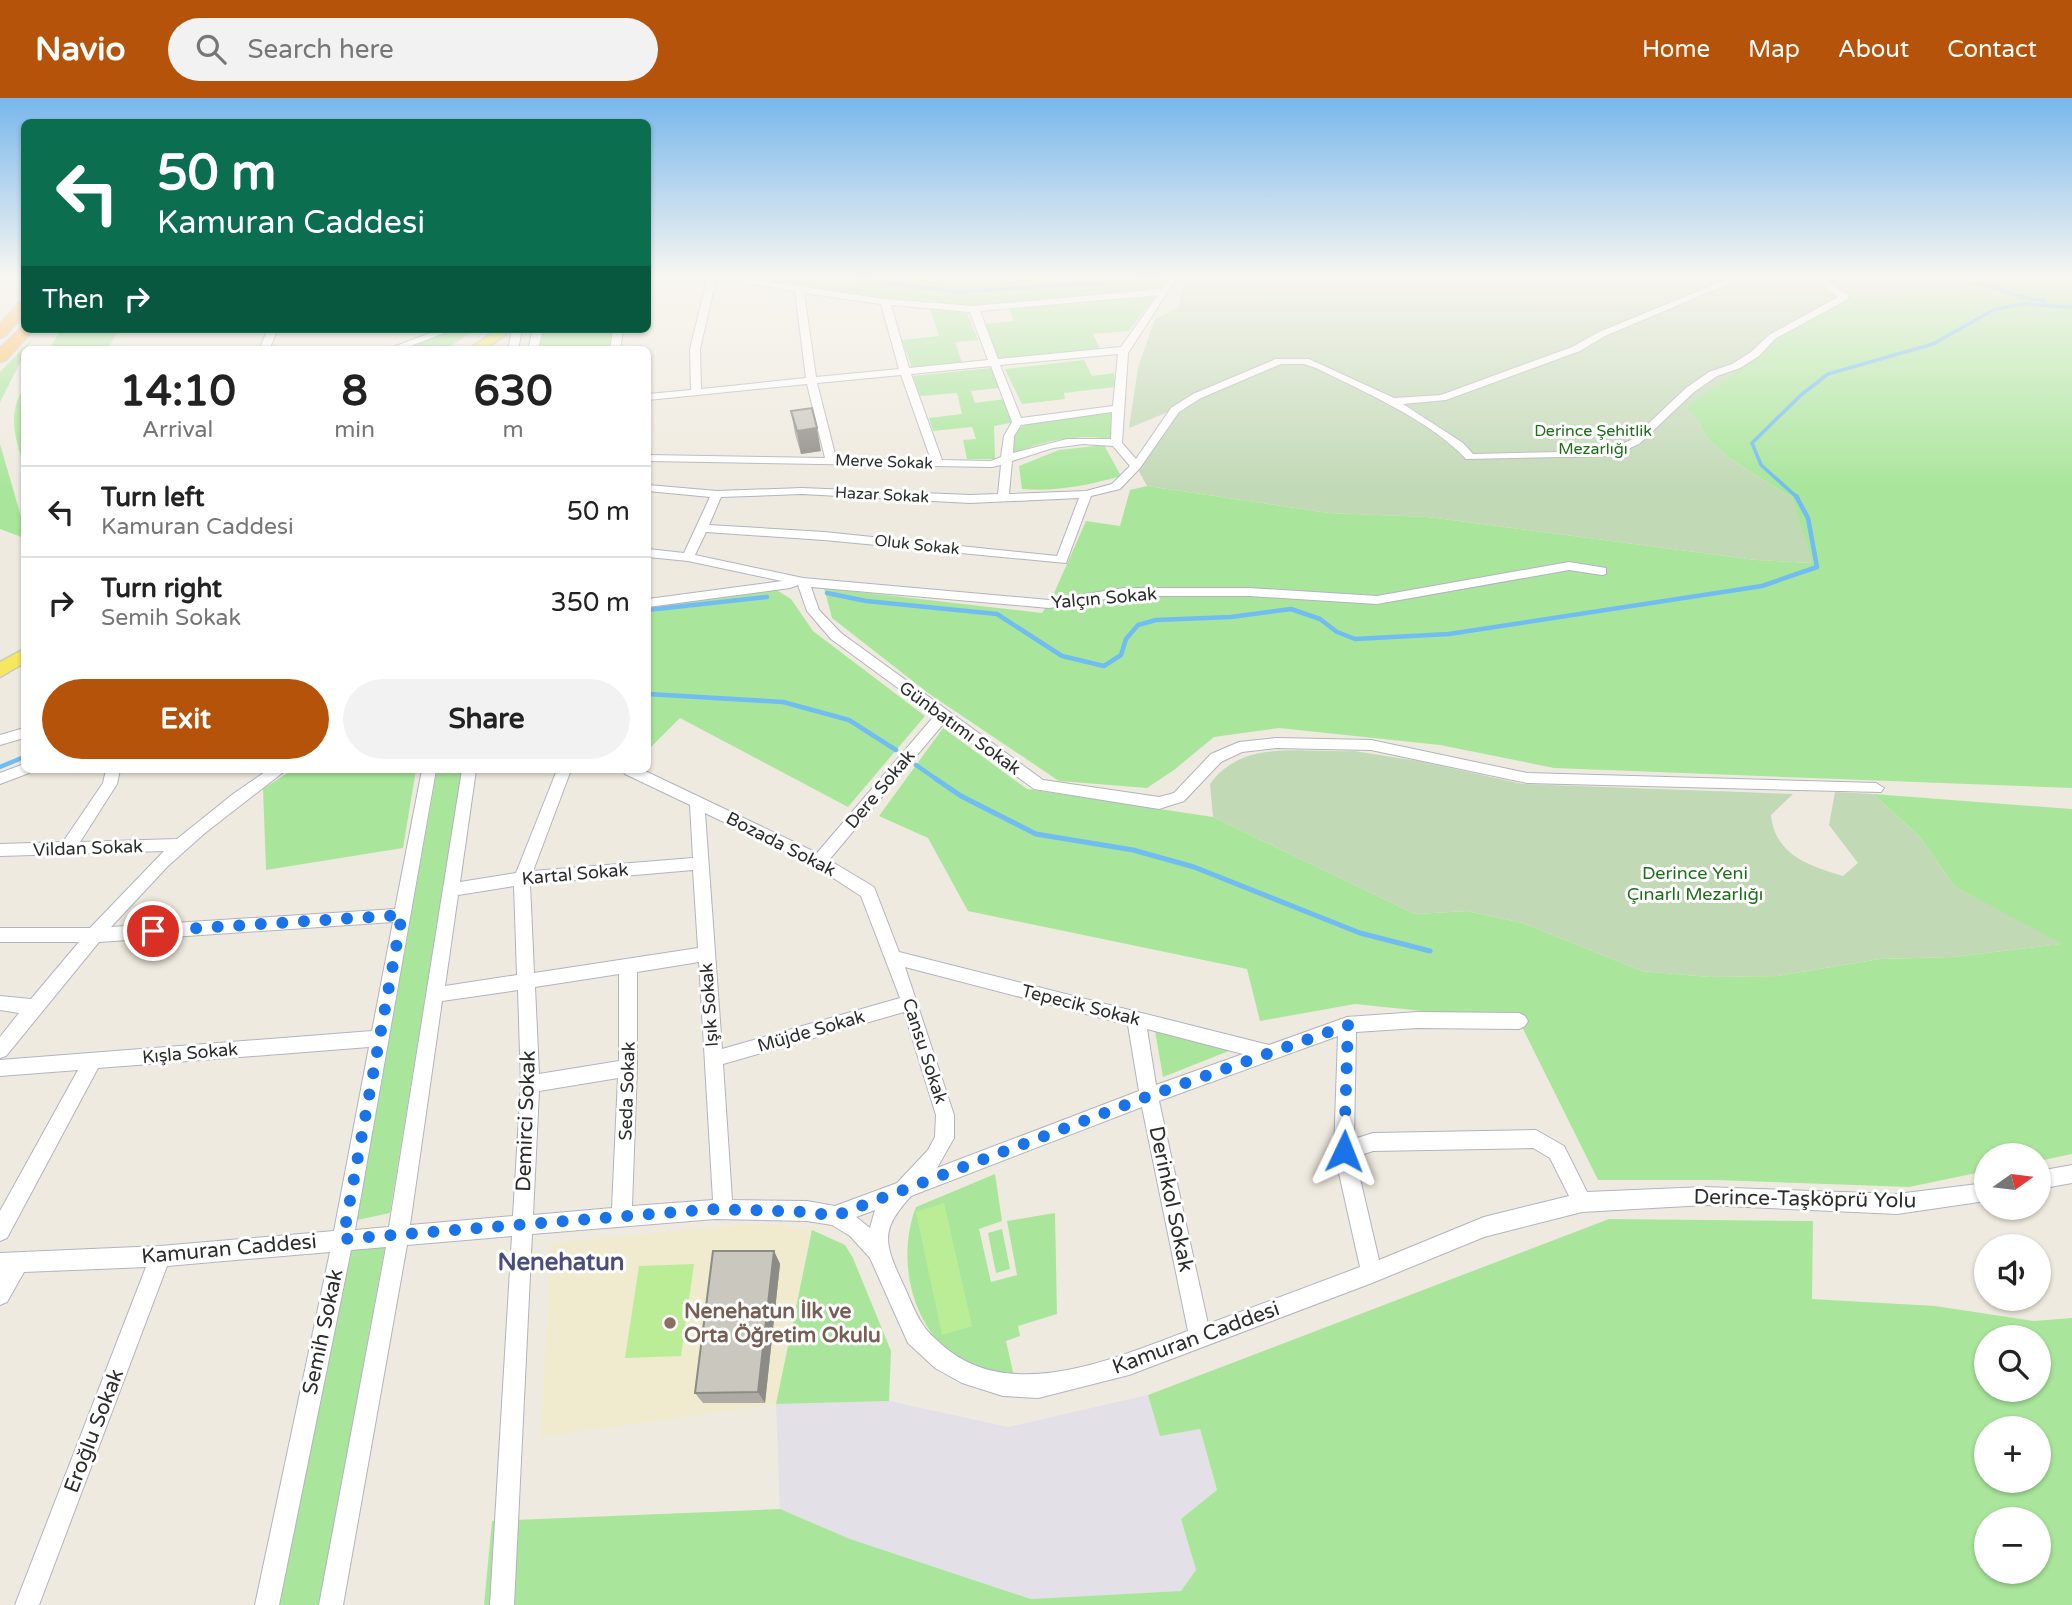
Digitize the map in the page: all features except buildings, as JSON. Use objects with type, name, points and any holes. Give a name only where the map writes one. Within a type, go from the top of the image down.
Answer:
[{"type":"main road","points":[[0,671],[21,657]]},
{"type":"street","points":[[696,346],[696,391]]},
{"type":"street","points":[[807,346],[811,380],[831,460]]},
{"type":"street","points":[[898,346],[938,463]]},
{"type":"street","points":[[988,346],[1017,422]]},
{"type":"street","points":[[1127,346],[1124,351],[1116,443],[1136,466],[1175,410],[1197,396],[1280,361],[1305,362],[1320,366],[1392,401],[1459,445],[1471,457],[1608,454],[1635,442],[1690,390],[1713,374],[1736,366],[1763,346]]},
{"type":"street","points":[[1392,401],[1442,398],[1581,346]]},
{"type":"street","points":[[651,397],[1124,351]]},
{"type":"street","points":[[1017,422],[1119,408]]},
{"type":"street","points":[[1003,498],[1009,459],[1009,436],[1017,422]]},
{"type":"street","name":"Merve Sokak","points":[[651,458],[992,464],[1038,447],[1090,439],[1116,443]]},
{"type":"street","name":"Hazar Sokak","points":[[651,488],[717,494],[802,491],[1003,498],[1086,494],[1116,487],[1136,466]]},
{"type":"street","points":[[688,557],[717,494]]},
{"type":"street","name":"Oluk Sokak","points":[[701,528],[824,536],[1062,560],[1086,494]]},
{"type":"street","name":"Yalçın Sokak","points":[[651,554],[688,557],[803,582],[1049,604],[1124,592],[1249,592],[1377,600],[1569,566],[1602,571]]},
{"type":"street","points":[[651,603],[803,582]]},
{"type":"street","name":"Günbatımı Sokak","points":[[803,582],[813,611],[836,636],[1039,785],[1159,803],[1179,797],[1216,758],[1239,747],[1276,743],[1371,746],[1527,778],[1876,788]]},
{"type":"street","name":"Dere Sokak","points":[[819,861],[942,716]]},
{"type":"street","points":[[0,740],[21,734]]},
{"type":"street","points":[[0,779],[21,770]]},
{"type":"street","points":[[68,848],[110,784],[112,773]]},
{"type":"street","points":[[0,1050],[177,845],[253,786],[274,773]]},
{"type":"street","name":"Semih Sokak","points":[[267,1605],[343,1239],[428,773]]},
{"type":"street","points":[[331,1605],[398,1236],[469,773]]},
{"type":"street","name":"Demirci Sokak","points":[[502,1605],[530,1084],[522,878],[563,773]]},
{"type":"street","name":"Bozada Sokak","points":[[636,773],[819,861],[868,892],[892,957]]},
{"type":"street","name":"Işık Sokak","points":[[697,802],[723,1208]]},
{"type":"street","name":"Vildan Sokak","points":[[0,850],[177,845]]},
{"type":"street","name":"Kartal Sokak","points":[[451,890],[522,878],[701,863]]},
{"type":"street","points":[[0,935],[97,935],[402,915]]},
{"type":"street","points":[[436,995],[706,954]]},
{"type":"street","name":"Cansu Sokak","points":[[877,1251],[880,1226],[886,1210],[935,1156],[944,1138],[945,1115],[910,1003],[892,957]]},
{"type":"street","name":"Tepecik Sokak","points":[[892,957],[1269,1053]]},
{"type":"street","name":"Seda Sokak","points":[[622,1216],[628,1068],[628,966]]},
{"type":"street","points":[[0,1003],[35,1007]]},
{"type":"street","name":"Müjde Sokak","points":[[713,1059],[910,1003]]},
{"type":"street","name":"Derinkol Sokak","points":[[1136,1019],[1149,1096],[1200,1337]]},
{"type":"street","name":"Kamuran Caddesi","points":[[835,1216],[1149,1096],[1348,1025],[1417,1020],[1519,1021]]},
{"type":"street","points":[[1348,1025],[1344,1151],[1372,1273]]},
{"type":"street","name":"Kışla Sokak","points":[[0,1068],[381,1038]]},
{"type":"street","points":[[0,1231],[92,1061]]},
{"type":"street","points":[[530,1084],[628,1068]]},
{"type":"street","points":[[1344,1151],[1373,1142],[1536,1139],[1557,1152],[1581,1202]]},
{"type":"street","points":[[2051,1178],[2072,1174]]},
{"type":"street","name":"Derince-Taşköprü Yolu","points":[[1623,1200],[1706,1196],[1897,1205],[1974,1194]]},
{"type":"street","name":"Kamuran Caddesi","points":[[9,1262],[160,1256],[521,1223],[723,1208],[807,1212],[835,1216],[857,1229],[877,1251],[916,1335],[943,1360],[970,1375],[1003,1385],[1038,1387],[1129,1364],[1372,1273],[1484,1227],[1581,1202],[1623,1200]]},
{"type":"street","name":"Eroğlu Sokak","points":[[27,1605],[160,1256]]},
{"type":"street","points":[[0,1295],[9,1262]]},
{"type":"shaded area","name":"Nenehatun İlk ve Orta Öğretim Okulu","points":[[762,1223],[812,1230],[776,1404],[541,1437],[551,1243]]},
{"type":"shaded area","points":[[1148,1395],[1160,1436],[1200,1429],[1217,1491],[1181,1519],[1196,1570],[1181,1591],[1031,1599],[850,1539],[780,1509],[776,1404],[889,1401],[1008,1427]]},
{"type":"green space","points":[[904,346],[956,346],[962,363],[912,368]]},
{"type":"green space","points":[[994,346],[1099,346],[1100,349],[999,360]]},
{"type":"green space","name":"Derince Şehitlik Mezarlığı","points":[[1146,346],[1762,346],[1730,377],[1688,405],[1687,410],[1697,419],[1706,437],[1729,458],[1792,498],[1813,563],[1756,560],[1428,517],[1329,513],[1147,486],[1136,466],[1173,410],[1129,428],[1138,368]]},
{"type":"green space","points":[[1760,346],[2072,346],[2072,788],[1554,768],[1440,745],[1279,728],[1214,737],[1147,788],[1059,781],[928,693],[832,618],[824,588],[1042,613],[1051,600],[1086,521],[1120,526],[1130,490],[1147,486],[1329,513],[1428,517],[1756,560],[1812,563],[1792,498],[1729,458],[1706,437],[1697,419],[1687,410],[1688,405]]},
{"type":"green space","points":[[21,350],[21,361],[0,402],[0,372]]},
{"type":"green space","points":[[1084,360],[1092,376],[1114,373],[1115,387],[1064,393],[1065,399],[1022,404],[1005,369]]},
{"type":"green space","points":[[991,368],[999,388],[971,391],[975,403],[1005,399],[1015,422],[994,426],[995,459],[967,459],[963,440],[976,439],[972,427],[933,431],[929,418],[962,414],[957,393],[920,396],[913,376]]},
{"type":"green space","points":[[21,393],[21,456],[14,426]]},
{"type":"green space","points":[[1115,412],[1111,439],[1086,437],[1060,440],[1035,445],[1011,455],[1014,435],[1026,425],[1050,419]]},
{"type":"green space","points":[[0,444],[21,517],[21,537],[0,529]]},
{"type":"green space","points":[[1104,445],[1121,476],[1072,487],[1022,489],[1019,466],[1059,450]]},
{"type":"green space","points":[[770,586],[791,599],[813,631],[925,716],[848,807],[680,718],[651,747],[651,603]]},
{"type":"green space","points":[[943,728],[1027,789],[1213,817],[1415,914],[1467,911],[1523,923],[1642,971],[1709,977],[1777,976],[1880,959],[1953,957],[2060,944],[1955,887],[1919,836],[1873,794],[2072,809],[2072,1154],[2051,1158],[2051,1143],[1974,1143],[1974,1173],[1909,1187],[1715,1180],[1598,1180],[1519,1021],[1355,1004],[1260,1021],[1247,969],[968,911],[928,838],[879,816]]},
{"type":"green space","name":"Derince Yeni Çınarlı Mezarlığı","points":[[1275,751],[1354,751],[1418,761],[1523,784],[1793,794],[1771,815],[1779,840],[1806,863],[1843,876],[1858,863],[1829,825],[1835,792],[1873,794],[1919,836],[1955,887],[2062,944],[1953,957],[1880,959],[1777,976],[1709,977],[1642,971],[1523,923],[1467,911],[1415,914],[1213,817],[1210,784],[1224,769],[1239,760]]},
{"type":"green space","points":[[287,773],[416,773],[403,848],[266,870],[263,789]]},
{"type":"green space","points":[[436,773],[462,773],[390,1213],[357,1220]]},
{"type":"green space","points":[[1155,1031],[1234,1049],[1163,1077]]},
{"type":"green space","points":[[995,1174],[1002,1221],[979,1229],[991,1282],[1017,1275],[1007,1221],[1055,1213],[1057,1314],[1018,1326],[1020,1336],[1006,1341],[1015,1381],[966,1361],[942,1345],[921,1315],[909,1279],[908,1242],[916,1207]]},
{"type":"green space","points":[[944,1203],[972,1326],[942,1335],[916,1212]]},
{"type":"green space","points":[[1609,1219],[1813,1221],[1812,1299],[1935,1306],[2034,1321],[2072,1318],[2072,1605],[484,1605],[492,1521],[780,1509],[850,1539],[1031,1599],[1181,1591],[1196,1570],[1181,1519],[1217,1490],[1200,1429],[1160,1436],[1148,1395]]},
{"type":"green space","points":[[1002,1229],[1010,1269],[996,1273],[988,1233]]},
{"type":"green space","points":[[812,1230],[845,1245],[853,1258],[891,1351],[889,1401],[776,1404]]},
{"type":"green space","points":[[385,1247],[319,1605],[278,1605],[352,1249]]},
{"type":"green space","points":[[694,1264],[681,1356],[625,1358],[639,1266]]},
{"type":"waterway","points":[[1796,496],[1761,465],[1752,443],[1801,395],[1828,374],[1925,346]]},
{"type":"waterway","points":[[827,593],[866,601],[997,614],[1062,656],[1104,666],[1121,655],[1126,639],[1138,625],[1156,620],[1231,617],[1291,609],[1320,619],[1337,632],[1355,639],[1449,634],[1762,586],[1817,567],[1808,518],[1796,496]]},
{"type":"waterway","points":[[651,610],[767,597]]},
{"type":"waterway","points":[[651,694],[783,702],[849,720],[896,750]]},
{"type":"waterway","points":[[0,767],[21,758]]},
{"type":"waterway","points":[[916,765],[939,781]]},
{"type":"waterway","points":[[936,779],[961,796],[1036,834],[1133,850],[1194,867],[1360,933],[1430,951]]},
{"type":"place","name":"Nenehatun İlk ve Orta Öğretim Okulu","points":[[670,1323]]},
{"type":"district","name":"Nenehatun","points":[[561,1262]]},
{"type":"route","points":[[153,931],[402,915],[343,1239],[723,1208],[835,1216],[1149,1096],[1348,1025],[1344,1151]]}]
